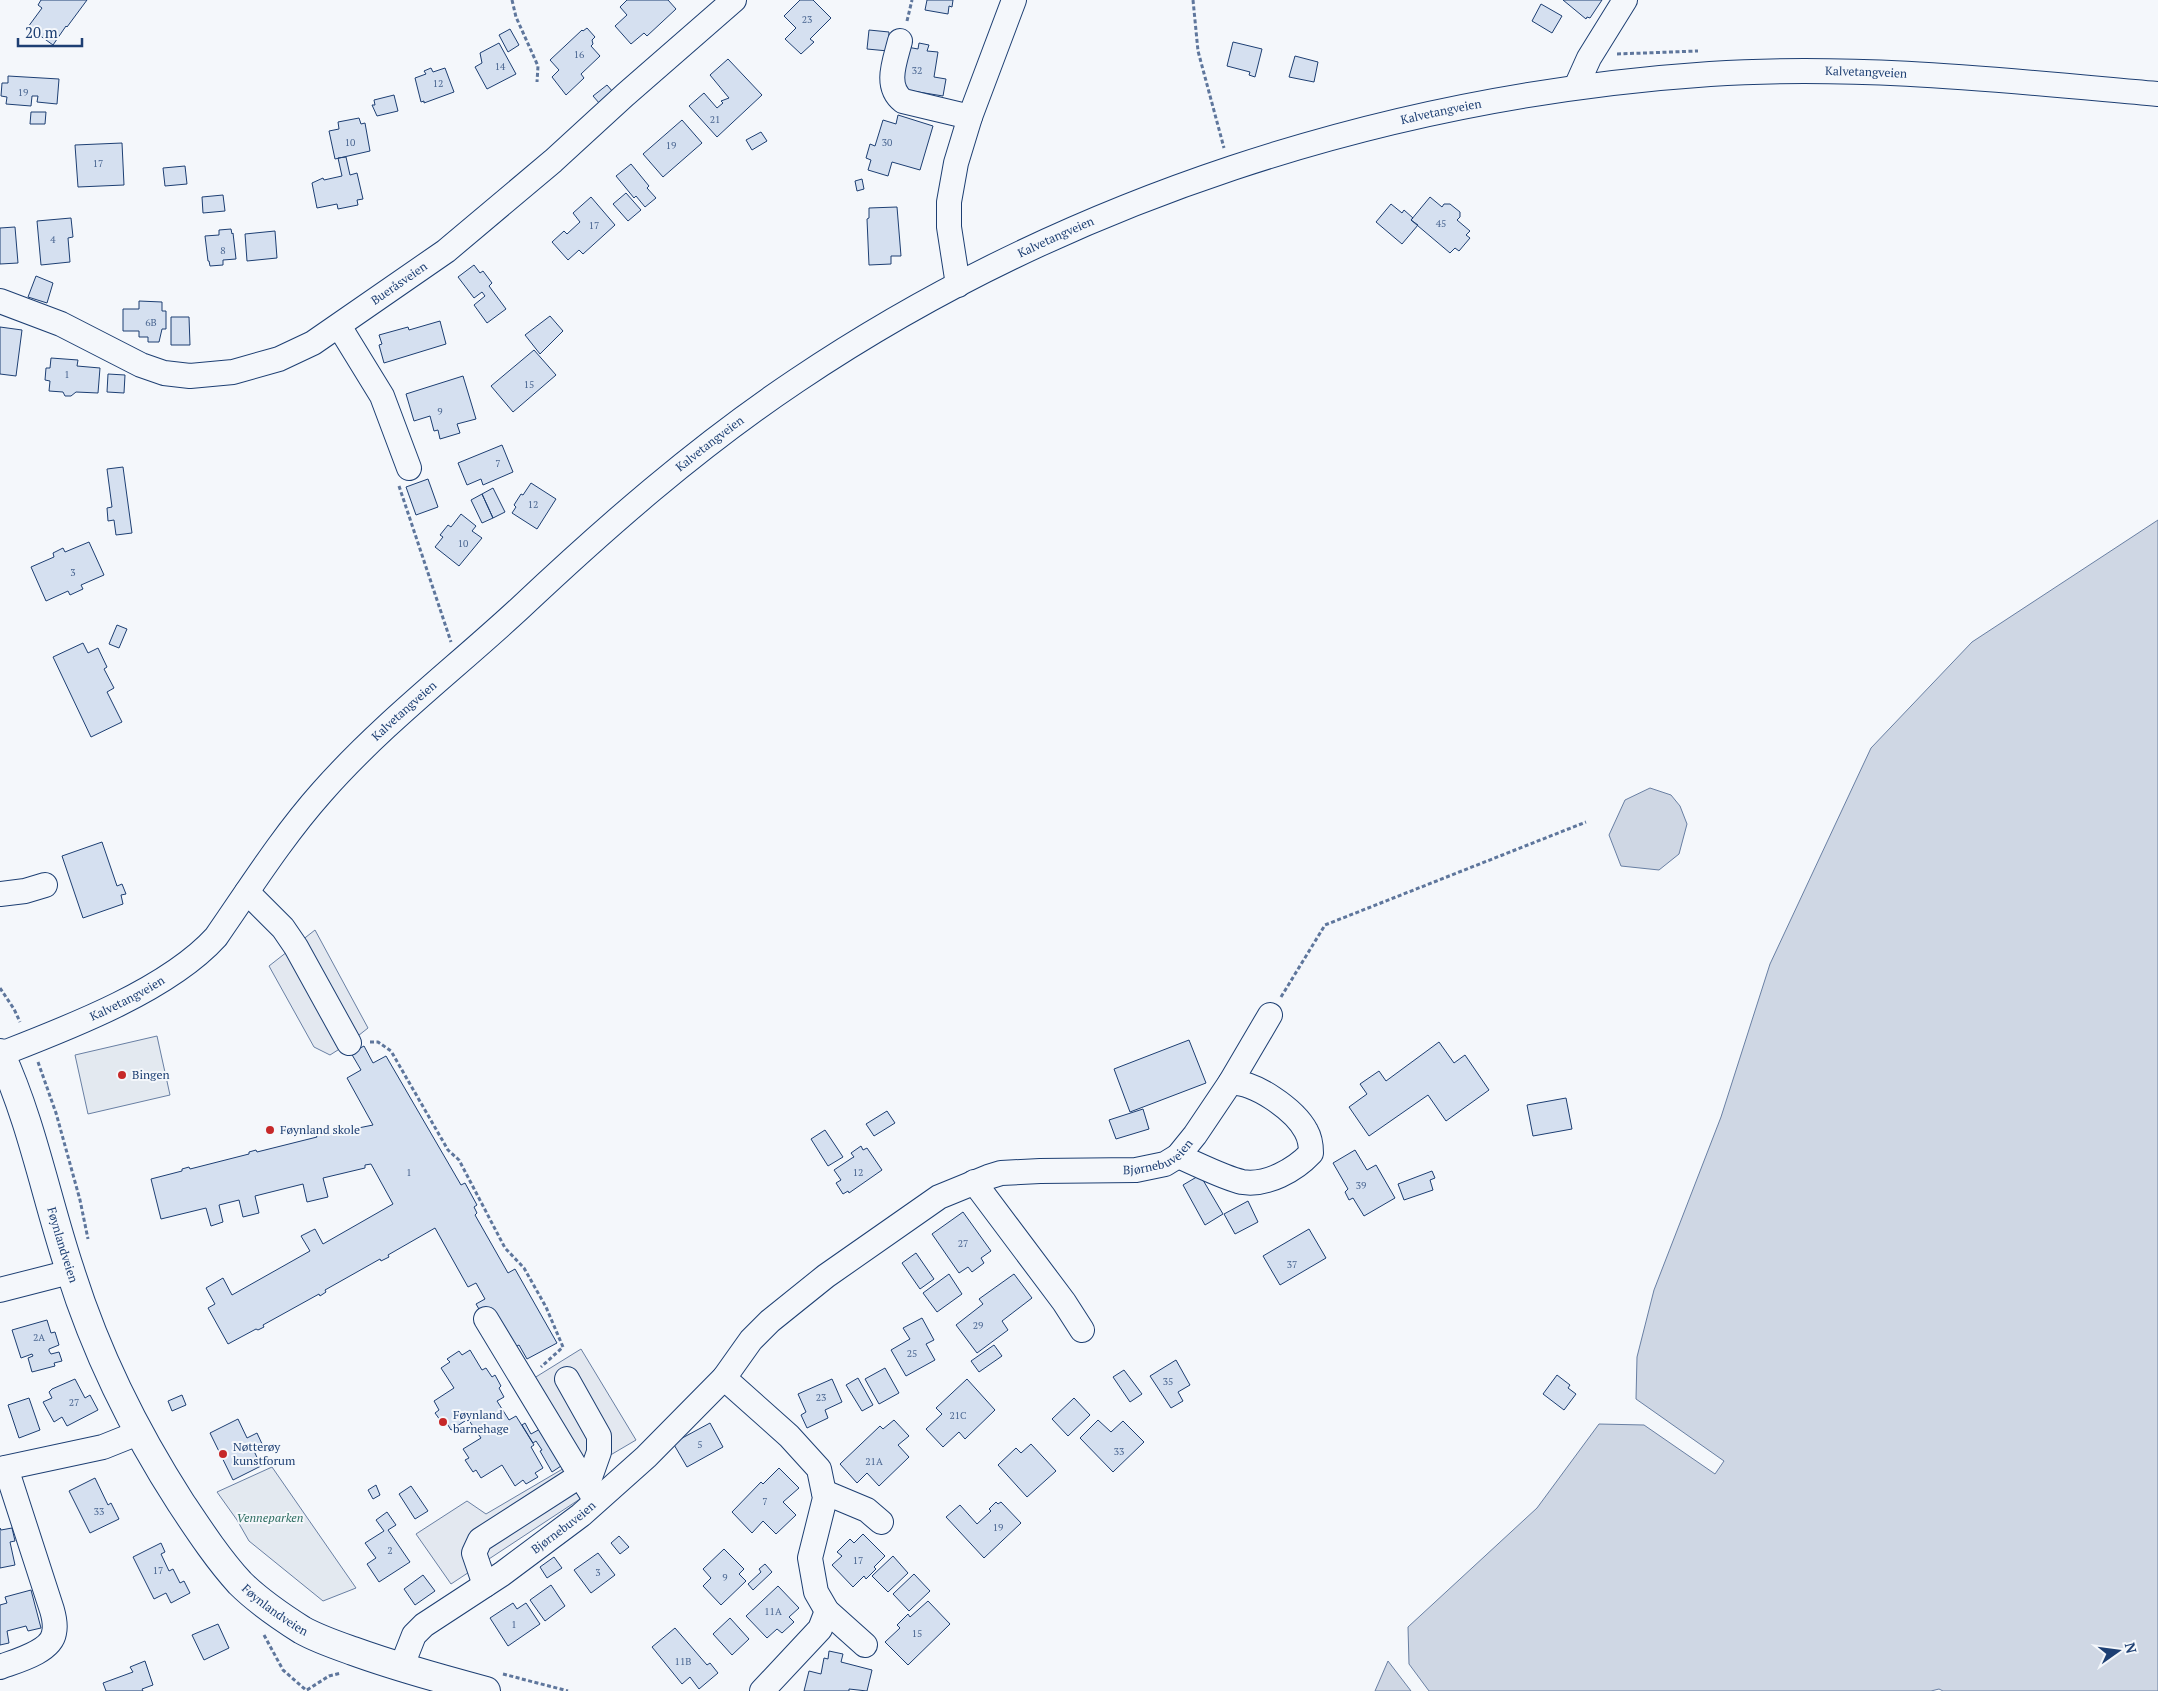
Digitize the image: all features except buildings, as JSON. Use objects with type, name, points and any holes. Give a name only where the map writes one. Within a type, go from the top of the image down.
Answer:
[{"type":"main road","name":"Føynlandveien","points":[[0,1054],[26,1123],[70,1272],[92,1332],[120,1397],[138,1433],[191,1519],[225,1564],[266,1605],[304,1631],[326,1641],[401,1668],[490,1681]]},
{"type":"street","name":"Bueråsveien","points":[[0,301],[61,324],[141,365],[164,372],[190,376],[233,372],[261,365],[312,343],[446,250],[553,161],[734,0]]},
{"type":"street","points":[[958,285],[948,227],[949,202],[956,164],[970,117],[1014,0]]},
{"type":"street","points":[[1576,87],[1589,58],[1625,0]]},
{"type":"street","points":[[900,41],[892,78],[896,95],[903,101],[970,117]]},
{"type":"street","name":"Kalvetangveien","points":[[0,1054],[136,995],[182,967],[204,950],[216,937],[289,831],[360,752],[556,573],[710,442],[806,375],[885,326],[958,285],[1064,234],[1153,198],[1229,170],[1297,148],[1419,116],[1478,103],[1576,87],[1716,74],[1842,72],[1912,74],[2158,94]]},
{"type":"street","points":[[339,326],[382,396],[408,465]]},
{"type":"street","points":[[0,894],[25,891],[45,885]]},
{"type":"street","points":[[247,892],[283,928],[296,946],[349,1043]]},
{"type":"street","name":"Bjørnebuveien","points":[[401,1668],[414,1635],[424,1625],[485,1585],[581,1515],[588,1487],[646,1456],[724,1378],[751,1340],[770,1321],[826,1276],[939,1197],[974,1182],[1001,1174],[1040,1170],[1136,1170],[1165,1164],[1178,1156],[1195,1135],[1230,1082],[1270,1015]]},
{"type":"street","points":[[1178,1156],[1243,1182],[1264,1180],[1285,1174],[1311,1153],[1306,1130],[1292,1114],[1279,1103],[1250,1085],[1230,1082]]},
{"type":"street","points":[[974,1182],[1064,1302],[1082,1330]]},
{"type":"street","points":[[0,1290],[70,1272]]},
{"type":"street","points":[[486,1319],[588,1487]]},
{"type":"street","points":[[724,1378],[803,1450],[819,1469],[825,1498],[810,1558],[816,1592],[827,1611],[865,1645]]},
{"type":"street","points":[[485,1585],[474,1553],[480,1540],[588,1487],[599,1452],[599,1436],[567,1379]]},
{"type":"street","points":[[0,1667],[47,1646],[52,1640],[55,1623],[3,1468],[103,1447],[138,1433]]},
{"type":"street","points":[[824,1492],[866,1510],[882,1522]]},
{"type":"street","points":[[762,1691],[820,1629],[827,1611]]},
{"type":"path","points":[[512,0],[516,17],[538,66],[536,82]]},
{"type":"path","points":[[1192,0],[1198,51],[1221,131],[1229,170]]},
{"type":"path","points":[[408,465],[400,479],[399,489],[458,662]]},
{"type":"path","points":[[1270,1015],[1325,925],[1586,822]]},
{"type":"path","points":[[0,988],[14,1009],[43,1073],[80,1200],[88,1240]]},
{"type":"path","points":[[349,1043],[378,1042],[391,1051],[448,1150],[459,1160],[506,1248],[524,1268],[546,1307],[563,1347],[525,1382]]},
{"type":"path","points":[[490,1681],[568,1691]]},
{"type":"green space","name":"Bingen","points":[[157,1036],[170,1095],[88,1114],[75,1055]]},
{"type":"green space","name":"Venneparken","points":[[272,1467],[356,1588],[323,1601],[249,1541],[217,1492]]},
{"type":"shaded area","points":[[2158,520],[2158,1691],[1943,1691],[1939,1689],[1931,1691],[1429,1691],[1409,1664],[1408,1627],[1537,1508],[1599,1424],[1644,1425],[1715,1474],[1724,1461],[1636,1399],[1637,1357],[1654,1290],[1721,1117],[1770,964],[1871,748],[1972,642]]},
{"type":"shaded area","points":[[1650,788],[1671,795],[1680,806],[1687,824],[1679,854],[1659,870],[1621,866],[1609,835],[1625,800]]},
{"type":"shaded area","points":[[315,930],[368,1028],[330,1055],[314,1047],[269,966]]},
{"type":"shaded area","points":[[581,1349],[636,1440],[585,1470],[531,1380]]},
{"type":"shaded area","points":[[566,1467],[586,1495],[451,1584],[416,1534],[467,1501],[486,1514]]},
{"type":"shaded area","points":[[1388,1661],[1411,1691],[1375,1691]]},
{"type":"place","name":"Bingen","points":[[122,1075]]},
{"type":"place","name":"Føynland skole","points":[[270,1130]]},
{"type":"place","name":"Føynland barnehage","points":[[443,1422]]},
{"type":"place","name":"Nøtterøy kunstforum","points":[[223,1454]]}]
